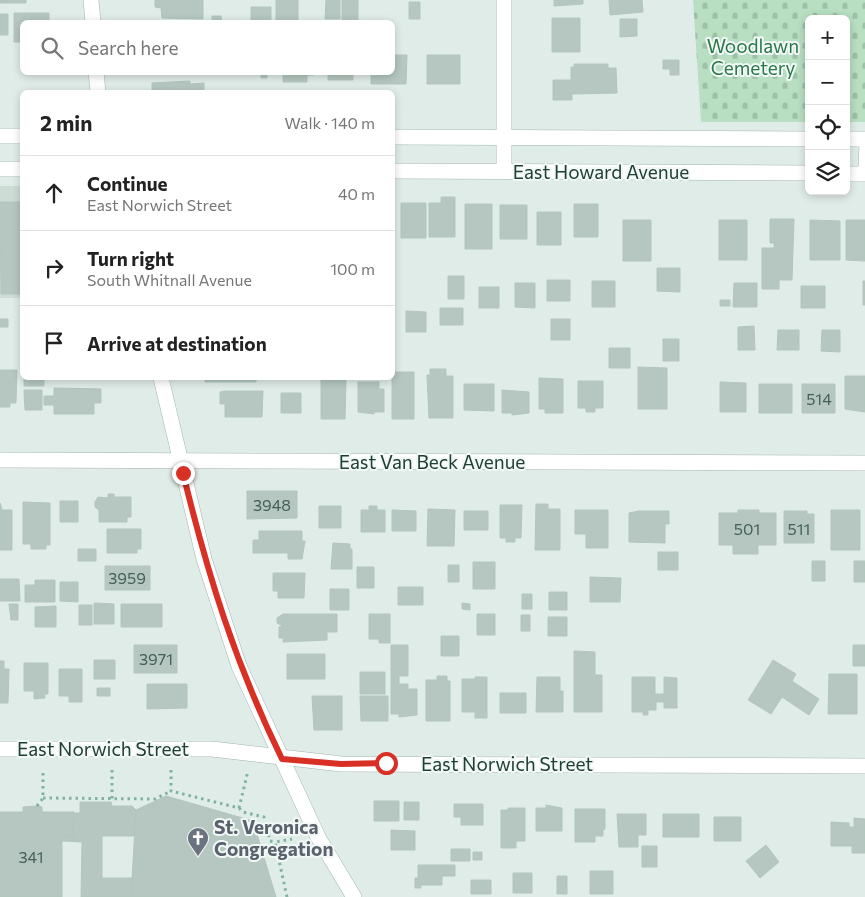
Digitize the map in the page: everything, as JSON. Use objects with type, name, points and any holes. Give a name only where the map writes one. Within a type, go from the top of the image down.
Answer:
[{"type":"street","points":[[91,0],[93,20]]},
{"type":"street","points":[[504,0],[504,171]]},
{"type":"street","points":[[96,75],[98,90]]},
{"type":"street","points":[[0,136],[20,136]]},
{"type":"street","name":"East Howard Avenue","points":[[395,137],[805,139]]},
{"type":"street","points":[[850,139],[865,139]]},
{"type":"street","points":[[0,169],[20,169]]},
{"type":"street","name":"East Howard Avenue","points":[[395,170],[805,173]]},
{"type":"street","points":[[850,174],[865,174]]},
{"type":"street","points":[[161,380],[204,559],[240,666],[318,836],[354,897]]},
{"type":"street","name":"East Van Beck Avenue","points":[[0,460],[865,464]]},
{"type":"street","name":"East Norwich Street","points":[[0,749],[212,749],[282,759],[341,764],[865,766]]},
{"type":"lane","points":[[865,139],[865,174]]},
{"type":"path","points":[[38,806],[43,798],[43,770]]},
{"type":"path","points":[[112,770],[112,799]]},
{"type":"path","points":[[171,770],[171,791]]},
{"type":"path","points":[[238,808],[248,770]]},
{"type":"path","points":[[43,798],[154,799],[171,791],[238,808],[243,812],[264,818],[270,841],[275,842],[292,838]]},
{"type":"path","points":[[275,842],[287,897]]},
{"type":"shaded area","points":[[0,186],[20,186],[20,298],[0,298]]},
{"type":"green space","name":"Woodlawn Cemetery","points":[[693,0],[865,0],[865,122],[850,122],[850,15],[805,15],[805,122],[701,122]]},
{"type":"building","points":[[0,0],[26,0],[26,3],[0,3]]},
{"type":"building","points":[[155,0],[203,0],[203,19],[162,18],[161,8],[155,7]]},
{"type":"building","points":[[276,0],[298,0],[298,20],[276,20]]},
{"type":"building","points":[[326,0],[340,0],[340,19],[325,19]]},
{"type":"building","points":[[342,0],[358,0],[358,20],[342,20]]},
{"type":"building","points":[[554,0],[583,0],[583,4],[554,6]]},
{"type":"building","points":[[609,0],[642,0],[643,12],[610,15]]},
{"type":"building","points":[[409,2],[420,2],[420,19],[409,19]]},
{"type":"building","points":[[251,7],[271,7],[271,20],[251,20]]},
{"type":"building","points":[[14,13],[49,13],[49,20],[20,20],[20,42],[14,42]]},
{"type":"building","points":[[0,14],[8,14],[8,35],[0,35]]},
{"type":"building","points":[[212,16],[221,16],[222,20],[212,20]]},
{"type":"building","points":[[552,18],[580,18],[580,52],[552,52]]},
{"type":"building","points":[[620,19],[637,19],[637,36],[620,37]]},
{"type":"building","points":[[395,55],[407,55],[406,84],[371,84],[371,75],[395,75]]},
{"type":"building","points":[[427,55],[460,55],[460,84],[427,84]]},
{"type":"building","points":[[663,60],[679,60],[679,75],[670,75],[670,69],[663,69]]},
{"type":"building","points":[[574,64],[608,64],[608,68],[616,68],[617,93],[572,94],[572,100],[553,100],[553,80],[571,80],[571,67],[574,67]]},
{"type":"building","points":[[261,75],[267,75],[267,78],[261,78]]},
{"type":"building","points":[[283,75],[307,75],[307,82],[283,82]]},
{"type":"building","points":[[328,75],[353,75],[353,80],[328,80]]},
{"type":"building","points":[[190,81],[190,84],[204,83],[204,90],[152,90],[152,83]]},
{"type":"building","points":[[441,197],[455,197],[455,237],[429,237],[429,203],[441,203]]},
{"type":"building","points":[[0,202],[20,202],[20,294],[1,294]]},
{"type":"building","points":[[401,203],[426,203],[426,238],[401,238]]},
{"type":"building","points":[[465,204],[492,204],[492,249],[465,249]]},
{"type":"building","points":[[574,204],[598,204],[598,237],[574,237]]},
{"type":"building","points":[[500,205],[527,205],[527,239],[500,239]]},
{"type":"building","points":[[537,212],[561,212],[561,245],[537,245]]},
{"type":"building","points":[[770,219],[794,219],[792,280],[779,280],[779,289],[762,289],[762,248],[774,248],[774,243],[770,243]]},
{"type":"building","points":[[623,220],[651,220],[651,261],[623,261]]},
{"type":"building","points":[[719,220],[747,220],[747,260],[719,260]]},
{"type":"building","points":[[810,220],[840,221],[840,260],[810,260]]},
{"type":"building","points":[[846,220],[865,220],[865,261],[846,260]]},
{"type":"building","points":[[657,268],[680,268],[680,292],[657,291]]},
{"type":"building","points":[[448,276],[464,276],[464,299],[448,299]]},
{"type":"building","points":[[547,280],[570,280],[570,301],[547,301]]},
{"type":"building","points":[[592,281],[615,281],[615,307],[592,307]]},
{"type":"building","points":[[863,281],[865,281],[865,305],[863,305]]},
{"type":"building","points":[[515,283],[535,283],[535,308],[515,307]]},
{"type":"building","points":[[734,283],[757,283],[757,307],[733,307]]},
{"type":"building","points":[[801,286],[825,286],[825,308],[801,308]]},
{"type":"building","points":[[479,287],[499,287],[499,308],[479,308]]},
{"type":"building","points":[[720,300],[730,300],[730,306],[720,306]]},
{"type":"building","points":[[440,308],[463,308],[463,325],[440,325]]},
{"type":"building","points":[[406,311],[426,312],[426,332],[406,332]]},
{"type":"building","points":[[0,319],[8,319],[8,327],[0,327]]},
{"type":"building","points":[[551,319],[570,319],[570,340],[551,340]]},
{"type":"building","points":[[754,326],[755,350],[738,350],[738,327]]},
{"type":"building","points":[[778,330],[799,330],[799,350],[777,350]]},
{"type":"building","points":[[822,330],[840,330],[840,352],[821,351]]},
{"type":"building","points":[[663,339],[679,339],[679,361],[663,361]]},
{"type":"building","points":[[609,348],[630,348],[630,368],[609,368]]},
{"type":"building","points":[[638,367],[667,368],[667,409],[638,409]]},
{"type":"building","points":[[430,369],[446,369],[446,376],[453,376],[453,418],[429,418],[427,375],[430,375]]},
{"type":"building","points":[[0,370],[17,370],[16,403],[10,403],[10,407],[0,407]]},
{"type":"building","points":[[395,372],[414,372],[414,419],[392,419],[392,380],[395,380]]},
{"type":"building","points":[[845,376],[865,376],[865,412],[845,409]]},
{"type":"building","points":[[539,378],[563,379],[563,413],[545,413],[545,409],[539,409]]},
{"type":"building","points":[[24,380],[44,380],[44,386],[24,386]]},
{"type":"building","points":[[205,380],[256,380],[256,382],[205,382]]},
{"type":"building","points":[[321,380],[346,380],[345,419],[321,419]]},
{"type":"building","points":[[578,381],[603,381],[603,408],[595,408],[595,412],[586,412],[586,408],[578,408]]},
{"type":"building","points":[[358,382],[379,382],[379,389],[384,389],[384,412],[374,412],[374,414],[358,412]]},
{"type":"building","points":[[720,382],[746,383],[746,412],[720,412]]},
{"type":"building","points":[[464,384],[494,384],[494,411],[464,410]]},
{"type":"building","points":[[759,384],[792,384],[792,413],[759,413]]},
{"type":"building","points":[[802,384],[835,384],[835,413],[802,413]]},
{"type":"building","points":[[54,388],[101,389],[101,403],[94,403],[94,414],[54,414],[54,405],[44,405],[44,396],[54,396]]},
{"type":"building","points":[[24,390],[42,390],[42,410],[25,410]]},
{"type":"building","points":[[502,390],[529,392],[529,413],[512,415],[512,413],[502,413]]},
{"type":"building","points":[[263,391],[262,417],[225,417],[225,404],[220,404],[220,392]]},
{"type":"building","points":[[281,393],[301,393],[301,413],[281,413]]},
{"type":"building","points":[[247,491],[297,491],[297,518],[247,519]]},
{"type":"building","points":[[108,494],[114,494],[114,497],[131,497],[131,517],[127,517],[127,522],[99,522],[99,510],[95,507],[95,502],[98,497],[108,498]]},
{"type":"building","points":[[60,501],[78,501],[78,522],[60,522]]},
{"type":"building","points":[[23,502],[50,503],[50,545],[46,545],[46,549],[31,549],[31,544],[23,544]]},
{"type":"building","points":[[0,503],[2,510],[12,510],[12,550],[0,550]]},
{"type":"building","points":[[536,504],[548,504],[548,509],[560,509],[560,550],[535,550]]},
{"type":"building","points":[[500,505],[522,505],[521,538],[515,538],[515,542],[506,542],[506,538],[500,538]]},
{"type":"building","points":[[319,506],[341,506],[341,528],[319,528]]},
{"type":"building","points":[[369,506],[377,506],[377,510],[385,510],[385,532],[361,532],[361,510],[369,510]]},
{"type":"building","points":[[428,509],[455,510],[454,546],[427,546]]},
{"type":"building","points":[[392,510],[416,511],[416,531],[392,531]]},
{"type":"building","points":[[575,510],[608,510],[608,548],[586,548],[586,534],[575,534]]},
{"type":"building","points":[[738,510],[759,510],[759,513],[776,513],[776,545],[758,545],[758,554],[733,554],[733,545],[719,545],[719,513],[738,513]]},
{"type":"building","points":[[831,510],[860,510],[860,550],[831,550]]},
{"type":"building","points":[[464,511],[488,511],[488,530],[464,530]]},
{"type":"building","points":[[669,511],[669,524],[665,524],[665,543],[629,542],[629,513]]},
{"type":"building","points":[[784,511],[807,511],[807,514],[814,514],[814,543],[784,543]]},
{"type":"building","points":[[107,529],[141,529],[141,549],[137,549],[137,553],[107,553]]},
{"type":"building","points":[[259,531],[302,531],[302,541],[305,541],[302,559],[288,559],[288,553],[253,553],[253,540],[259,540]]},
{"type":"building","points":[[333,543],[350,544],[350,549],[352,549],[352,569],[331,569]]},
{"type":"building","points":[[78,549],[96,549],[96,561],[78,561]]},
{"type":"building","points":[[658,552],[678,552],[678,570],[658,570]]},
{"type":"building","points":[[812,561],[825,561],[825,581],[812,581]]},
{"type":"building","points":[[854,561],[865,561],[865,582],[854,582]]},
{"type":"building","points":[[473,562],[495,562],[495,589],[473,589]]},
{"type":"building","points":[[448,565],[459,565],[459,582],[448,582]]},
{"type":"building","points":[[105,566],[150,566],[150,590],[105,590]]},
{"type":"building","points":[[357,567],[374,567],[374,588],[357,588]]},
{"type":"building","points":[[273,573],[305,573],[304,598],[278,598],[278,591],[273,591]]},
{"type":"building","points":[[590,577],[621,578],[620,602],[590,602]]},
{"type":"building","points":[[0,579],[19,579],[20,601],[0,601]]},
{"type":"building","points":[[35,580],[55,580],[55,602],[25,602],[25,585],[35,585]]},
{"type":"building","points":[[60,582],[78,582],[78,602],[60,601]]},
{"type":"building","points":[[398,587],[423,587],[423,605],[398,605]]},
{"type":"building","points":[[330,589],[349,589],[349,610],[330,610]]},
{"type":"building","points":[[549,592],[567,592],[567,610],[549,610]]},
{"type":"building","points":[[522,594],[532,594],[532,609],[522,609]]},
{"type":"building","points":[[94,603],[114,604],[114,624],[94,624]]},
{"type":"building","points":[[462,603],[470,604],[470,610],[462,609]]},
{"type":"building","points":[[9,604],[18,604],[18,620],[11,620]]},
{"type":"building","points":[[121,604],[162,604],[162,627],[121,627]]},
{"type":"building","points":[[79,605],[92,605],[92,625],[79,625]]},
{"type":"building","points":[[56,606],[56,627],[35,627],[35,607]]},
{"type":"building","points":[[283,614],[337,614],[337,632],[327,632],[327,640],[283,642],[283,638],[279,638],[279,627],[283,626],[277,623],[277,618]]},
{"type":"building","points":[[369,614],[390,614],[390,643],[379,643],[379,639],[369,639]]},
{"type":"building","points":[[477,614],[495,614],[495,635],[477,635]]},
{"type":"building","points":[[521,615],[530,615],[530,631],[521,631]]},
{"type":"building","points":[[548,617],[567,617],[567,636],[548,636]]},
{"type":"building","points":[[441,636],[459,636],[459,656],[441,656]]},
{"type":"building","points":[[134,645],[177,645],[177,673],[134,673]]},
{"type":"building","points":[[391,645],[408,645],[408,676],[399,676],[399,684],[408,684],[408,689],[417,689],[417,715],[399,717],[399,714],[391,714]]},
{"type":"building","points":[[853,645],[865,645],[865,666],[853,666]]},
{"type":"building","points":[[574,651],[595,652],[595,675],[602,675],[602,712],[574,712]]},
{"type":"building","points":[[287,654],[325,654],[325,679],[287,679]]},
{"type":"building","points":[[94,660],[115,660],[115,679],[94,679]]},
{"type":"building","points":[[773,660],[796,674],[792,681],[819,699],[809,715],[782,697],[771,714],[748,700]]},
{"type":"building","points":[[0,661],[4,661],[4,669],[9,669],[8,703],[0,703]]},
{"type":"building","points":[[24,663],[48,663],[48,694],[45,694],[45,698],[34,699],[34,691],[24,691]]},
{"type":"building","points":[[59,669],[82,669],[82,702],[69,702],[69,696],[59,696]]},
{"type":"building","points":[[360,672],[385,672],[385,694],[360,694]]},
{"type":"building","points":[[829,674],[857,674],[857,714],[828,714]]},
{"type":"building","points":[[437,676],[447,676],[447,681],[450,681],[450,721],[426,721],[426,680],[437,680]]},
{"type":"building","points":[[475,677],[487,677],[487,718],[475,718],[475,712],[462,712],[462,679],[475,679]]},
{"type":"building","points":[[537,677],[560,677],[560,691],[563,691],[563,712],[536,712]]},
{"type":"building","points":[[632,677],[655,677],[655,694],[664,694],[664,677],[677,678],[677,708],[664,708],[664,702],[656,702],[656,710],[648,710],[648,715],[643,715],[643,712],[632,712]]},
{"type":"building","points":[[147,684],[187,684],[187,708],[147,709]]},
{"type":"building","points":[[97,688],[110,688],[110,696],[97,696]]},
{"type":"building","points":[[500,693],[526,693],[526,713],[500,713]]},
{"type":"building","points":[[312,696],[342,696],[342,730],[314,730]]},
{"type":"building","points":[[360,696],[388,696],[388,721],[361,721]]},
{"type":"building","name":"St. Veronica Congregation","points":[[166,796],[253,821],[276,897],[131,897],[136,810]]},
{"type":"building","points":[[374,801],[399,801],[399,821],[374,821]]},
{"type":"building","points":[[80,802],[111,802],[112,806],[132,806],[136,810],[134,836],[102,836],[102,878],[132,878],[131,897],[81,897],[82,842],[62,841],[62,836],[73,836],[74,813],[80,813]]},
{"type":"building","points":[[404,802],[419,802],[419,820],[404,820]]},
{"type":"building","points":[[454,804],[483,804],[483,825],[461,825],[461,817],[454,817]]},
{"type":"building","points":[[546,805],[562,808],[562,831],[536,831],[536,808],[546,808]]},
{"type":"building","points":[[23,807],[42,807],[42,812],[74,812],[73,836],[62,836],[62,897],[0,897],[0,812],[23,812]]},
{"type":"building","points":[[508,808],[525,808],[525,841],[516,841],[516,848],[501,848],[501,810],[508,810]]},
{"type":"building","points":[[575,809],[605,809],[603,836],[595,836],[595,842],[575,842]]},
{"type":"building","points":[[617,814],[646,814],[646,835],[638,835],[638,847],[619,847]]},
{"type":"building","points":[[663,814],[699,814],[699,837],[663,837]]},
{"type":"building","points":[[714,817],[741,817],[741,841],[714,841]]},
{"type":"building","points":[[854,818],[865,819],[865,853],[852,853],[852,846],[831,846],[831,822],[849,823],[849,827],[854,827]]},
{"type":"building","points":[[391,830],[415,831],[415,850],[391,850]]},
{"type":"building","points":[[766,845],[779,862],[760,878],[746,861]]},
{"type":"building","points":[[642,846],[657,846],[657,867],[642,867]]},
{"type":"building","points":[[451,849],[470,849],[470,861],[451,861]]},
{"type":"building","points":[[473,852],[482,852],[482,860],[473,860]]},
{"type":"building","points":[[418,865],[455,865],[455,876],[442,876],[442,885],[421,885],[421,888],[415,888],[415,878],[418,878]]},
{"type":"building","points":[[590,871],[613,871],[613,894],[590,894]]},
{"type":"building","points":[[513,873],[532,873],[532,893],[513,893]]},
{"type":"building","points":[[557,876],[567,876],[567,894],[557,894]]},
{"type":"building","points":[[471,880],[491,880],[491,894],[471,894]]},
{"type":"place","name":"St. Veronica Congregation","points":[[198,857]]},
{"type":"route","points":[[183,473],[204,559],[225,625],[240,666],[282,759],[341,764],[386,763]]}]
